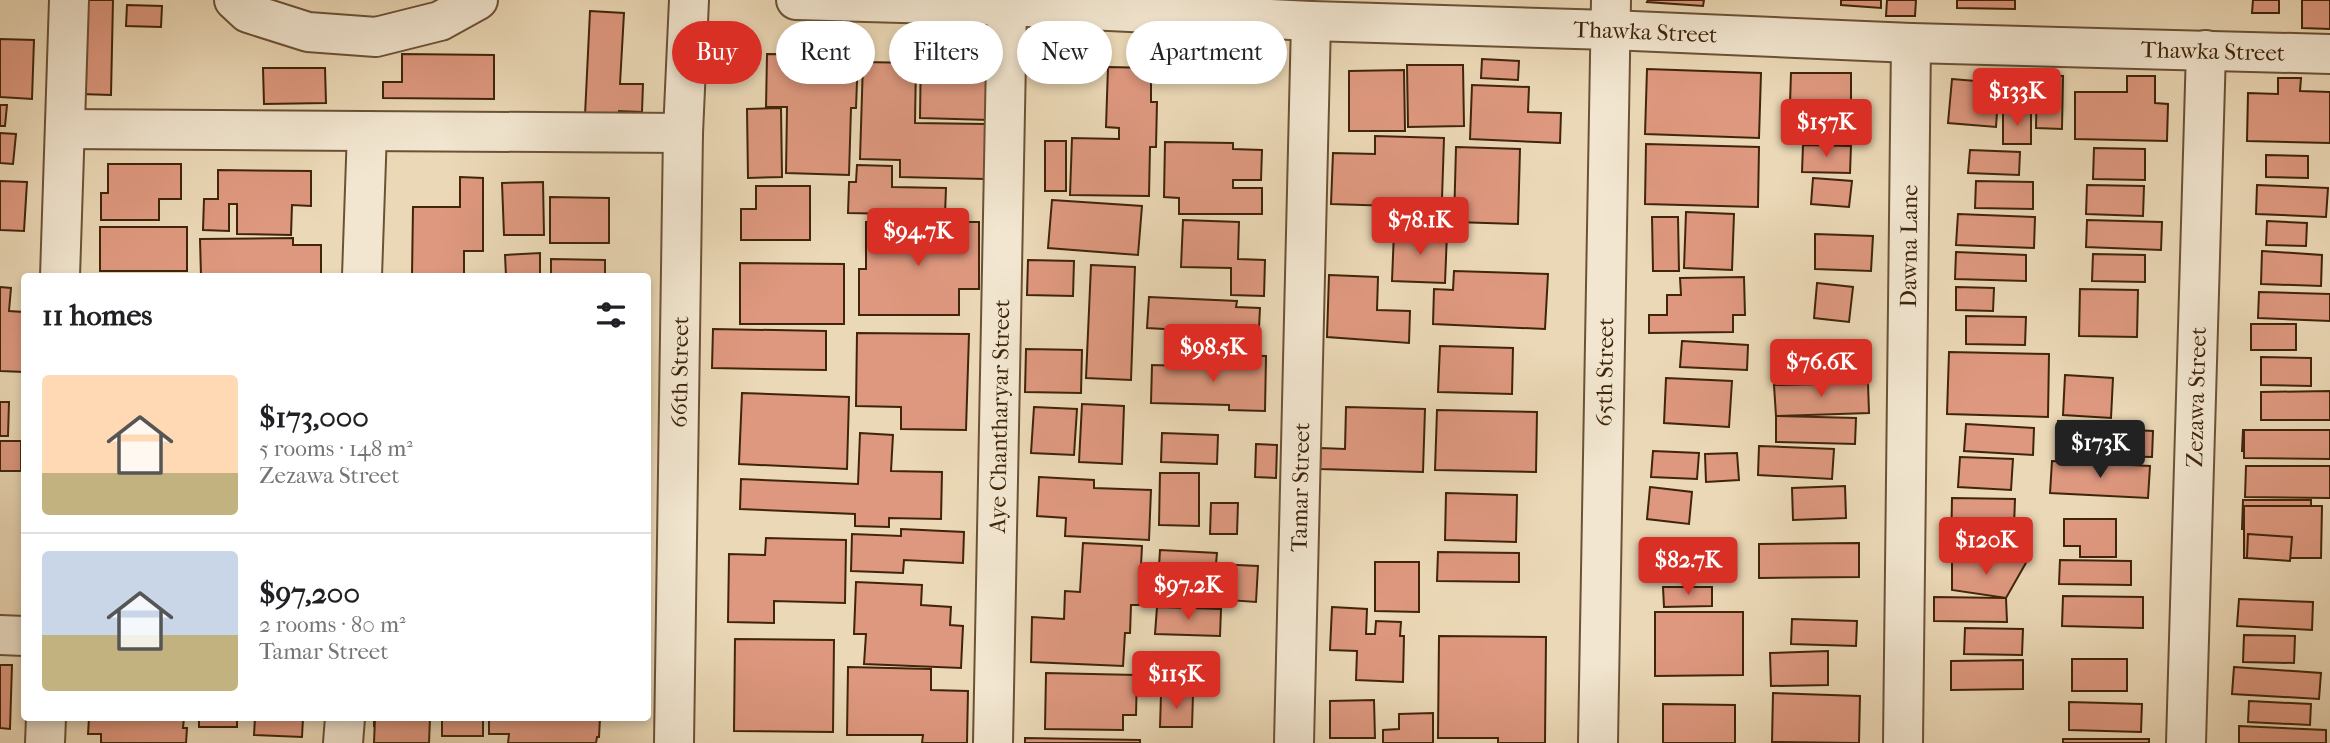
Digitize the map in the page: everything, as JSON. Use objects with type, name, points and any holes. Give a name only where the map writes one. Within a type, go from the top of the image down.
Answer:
[{"type":"street","points":[[60,273],[69,0]]},
{"type":"street","points":[[234,0],[248,13],[308,32],[376,37],[440,21],[478,0]]},
{"type":"street","name":"66th Street","points":[[674,743],[661,655],[689,0]]},
{"type":"street","name":"Thawka Street","points":[[796,0],[1007,6],[1311,21],[1611,15],[1911,43],[2330,54]]},
{"type":"street","name":"Aye Chantharyar Street","points":[[993,743],[1007,6]]},
{"type":"street","name":"65th Street","points":[[1598,743],[1611,15]]},
{"type":"street","name":"Tamar Street","points":[[1294,743],[1311,21]]},
{"type":"street","name":"Dawna Lane","points":[[1903,743],[1911,43]]},
{"type":"street","name":"Zezawa Street","points":[[2186,743],[2206,50]]},
{"type":"street","points":[[65,129],[683,133]]},
{"type":"street","points":[[362,273],[367,131]]},
{"type":"street","points":[[0,635],[21,636]]},
{"type":"street","points":[[45,743],[46,721]]},
{"type":"street","points":[[343,743],[345,721]]},
{"type":"building","points":[[81,0],[113,0],[111,95],[79,94]]},
{"type":"building","points":[[1704,0],[1703,6],[1647,2]]},
{"type":"building","points":[[1841,0],[1881,0],[1881,8],[1841,5]]},
{"type":"building","points":[[1887,0],[1916,0],[1915,16],[1886,16]]},
{"type":"building","points":[[1957,0],[2015,0],[2015,9],[1957,8]]},
{"type":"building","points":[[2253,0],[2279,0],[2279,13],[2252,13]]},
{"type":"building","points":[[2302,0],[2330,0],[2330,29],[2302,28]]},
{"type":"building","points":[[127,5],[162,6],[161,27],[126,26]]},
{"type":"building","points":[[590,11],[624,13],[620,84],[643,84],[642,112],[619,111],[619,117],[585,115]]},
{"type":"building","points":[[0,39],[34,40],[32,99],[0,97]]},
{"type":"building","points":[[402,54],[494,55],[494,99],[383,98],[383,82],[402,82]]},
{"type":"building","points":[[767,54],[776,54],[776,84],[857,84],[856,108],[851,108],[849,175],[786,173],[787,107],[766,107]]},
{"type":"building","points":[[1482,59],[1519,61],[1518,80],[1481,78]]},
{"type":"building","points":[[875,62],[889,62],[889,84],[916,84],[915,123],[986,124],[985,179],[900,177],[900,160],[860,159],[862,84],[875,84]]},
{"type":"building","points":[[1407,65],[1463,65],[1464,126],[1408,127]]},
{"type":"building","points":[[1112,67],[1126,67],[1126,84],[1151,84],[1151,102],[1157,102],[1156,147],[1150,147],[1149,196],[1070,195],[1072,138],[1119,139],[1119,128],[1106,127],[1107,84],[1112,84]]},
{"type":"building","points":[[263,68],[325,68],[326,103],[264,104]]},
{"type":"building","points":[[1647,69],[1761,73],[1759,138],[1645,134]]},
{"type":"building","points":[[1404,70],[1405,131],[1349,131],[1349,71]]},
{"type":"building","points":[[1791,73],[1851,73],[1851,105],[1790,104]]},
{"type":"building","points":[[2037,75],[2063,76],[2062,129],[2036,128]]},
{"type":"building","points":[[2127,76],[2155,76],[2155,103],[2168,104],[2167,141],[2075,139],[2075,92],[2127,92]]},
{"type":"building","points":[[2278,78],[2301,78],[2300,91],[2330,92],[2330,143],[2247,141],[2248,93],[2278,94]]},
{"type":"building","points":[[1952,79],[1999,83],[1996,127],[1948,123]]},
{"type":"building","points":[[920,84],[990,84],[989,120],[920,118]]},
{"type":"building","points":[[1472,85],[1529,87],[1528,112],[1561,113],[1560,143],[1470,139]]},
{"type":"building","points":[[0,105],[7,105],[5,126],[0,126]]},
{"type":"building","points":[[781,108],[782,177],[748,178],[747,109]]},
{"type":"building","points":[[1807,112],[1852,113],[1851,141],[1807,140]]},
{"type":"building","points":[[2003,112],[2031,112],[2031,144],[2003,144]]},
{"type":"building","points":[[0,133],[16,134],[13,164],[0,163]]},
{"type":"building","points":[[1375,136],[1444,138],[1442,199],[1394,198],[1393,206],[1331,204],[1333,153],[1375,154]]},
{"type":"building","points":[[1045,141],[1066,141],[1066,191],[1045,191]]},
{"type":"building","points":[[1165,142],[1233,143],[1233,149],[1262,150],[1261,180],[1233,180],[1233,188],[1262,188],[1262,214],[1179,214],[1179,198],[1164,197]]},
{"type":"building","points":[[1646,144],[1759,147],[1758,207],[1645,204]]},
{"type":"building","points":[[1803,145],[1851,146],[1850,173],[1802,172]]},
{"type":"building","points":[[1456,147],[1520,149],[1518,224],[1454,222]]},
{"type":"building","points":[[2094,148],[2145,149],[2145,180],[2093,179]]},
{"type":"building","points":[[1970,150],[2020,152],[2019,175],[1968,173]]},
{"type":"building","points":[[2266,155],[2308,156],[2308,178],[2266,177]]},
{"type":"building","points":[[108,164],[181,164],[181,199],[159,199],[159,220],[101,220],[101,193],[108,193]]},
{"type":"building","points":[[857,165],[892,166],[892,187],[946,188],[945,215],[848,213],[849,182],[856,182]]},
{"type":"building","points":[[218,170],[311,171],[311,206],[292,205],[291,235],[237,234],[237,204],[229,204],[229,231],[203,230],[204,199],[218,199]]},
{"type":"building","points":[[460,177],[483,178],[483,251],[464,251],[464,273],[412,273],[413,207],[460,207]]},
{"type":"building","points":[[1813,178],[1852,181],[1849,207],[1811,204]]},
{"type":"building","points":[[0,181],[27,182],[24,231],[0,230]]},
{"type":"building","points":[[1976,181],[2033,182],[2033,209],[1975,208]]},
{"type":"building","points":[[543,182],[544,235],[504,235],[502,183]]},
{"type":"building","points":[[2087,185],[2144,186],[2143,216],[2086,214]]},
{"type":"building","points":[[2257,185],[2328,188],[2326,217],[2256,214]]},
{"type":"building","points":[[756,186],[810,186],[810,240],[741,240],[741,209],[756,209]]},
{"type":"building","points":[[550,197],[609,198],[609,243],[550,243]]},
{"type":"building","points":[[1052,200],[1142,206],[1138,255],[1048,248]]},
{"type":"building","points":[[1686,212],[1734,214],[1732,270],[1684,268]]},
{"type":"building","points":[[1958,214],[2035,217],[2034,248],[1956,245]]},
{"type":"building","points":[[1652,217],[1678,217],[1679,271],[1653,271]]},
{"type":"building","points":[[1183,220],[1239,222],[1238,259],[1265,260],[1264,296],[1231,295],[1231,268],[1181,267]]},
{"type":"building","points":[[2087,220],[2162,222],[2161,250],[2086,247]]},
{"type":"building","points":[[2267,221],[2307,223],[2306,246],[2266,245]]},
{"type":"building","points":[[866,222],[979,222],[979,289],[959,289],[959,315],[859,315],[859,269],[866,269]]},
{"type":"building","points":[[100,227],[187,227],[187,271],[100,271]]},
{"type":"building","points":[[1394,231],[1447,233],[1445,283],[1392,281]]},
{"type":"building","points":[[1815,234],[1873,236],[1871,271],[1815,269]]},
{"type":"building","points":[[293,238],[293,245],[321,245],[321,273],[201,273],[200,239]]},
{"type":"building","points":[[2262,251],[2322,255],[2321,286],[2261,284]]},
{"type":"building","points":[[1956,252],[2026,255],[2026,281],[1955,279]]},
{"type":"building","points":[[540,253],[540,273],[506,273],[505,255]]},
{"type":"building","points":[[2093,254],[2145,255],[2145,282],[2092,281]]},
{"type":"building","points":[[551,259],[605,260],[605,273],[551,273]]},
{"type":"building","points":[[1028,260],[1074,261],[1073,296],[1027,295]]},
{"type":"building","points":[[740,263],[844,264],[844,324],[740,324]]},
{"type":"building","points":[[1091,265],[1135,267],[1131,380],[1086,378]]},
{"type":"building","points":[[1454,271],[1548,274],[1545,329],[1433,324],[1434,289],[1453,290]]},
{"type":"building","points":[[1329,275],[1378,277],[1377,310],[1410,311],[1409,343],[1327,337]]},
{"type":"building","points":[[1744,277],[1745,315],[1733,315],[1733,332],[1649,333],[1649,315],[1667,315],[1667,295],[1681,295],[1680,278]]},
{"type":"building","points":[[1817,283],[1853,287],[1849,322],[1814,318]]},
{"type":"building","points":[[0,287],[11,288],[9,311],[21,312],[21,372],[0,371]]},
{"type":"building","points":[[1956,287],[1994,288],[1993,311],[1956,310]]},
{"type":"building","points":[[2080,289],[2138,290],[2137,337],[2079,336]]},
{"type":"building","points":[[2259,292],[2330,294],[2330,321],[2258,318]]},
{"type":"building","points":[[1149,297],[1237,301],[1236,307],[1260,308],[1259,328],[1236,326],[1235,333],[1147,328]]},
{"type":"building","points":[[1966,316],[2026,317],[2025,345],[1966,344]]},
{"type":"building","points":[[2251,324],[2296,324],[2296,350],[2251,350]]},
{"type":"building","points":[[713,329],[826,331],[826,370],[712,368]]},
{"type":"building","points":[[857,333],[969,334],[966,430],[901,429],[901,407],[856,406]]},
{"type":"building","points":[[1682,341],[1748,345],[1747,370],[1680,367]]},
{"type":"building","points":[[1440,346],[1513,348],[1512,394],[1438,392]]},
{"type":"building","points":[[1026,349],[1082,350],[1081,393],[1025,392]]},
{"type":"building","points":[[1776,349],[1841,350],[1841,378],[1776,378]]},
{"type":"building","points":[[1949,352],[2049,354],[2048,417],[1947,414]]},
{"type":"building","points":[[1231,355],[1266,356],[1265,411],[1229,410],[1229,405],[1151,403],[1152,365],[1230,367]]},
{"type":"building","points":[[2261,357],[2311,358],[2311,386],[2261,385]]},
{"type":"building","points":[[2065,375],[2113,378],[2111,418],[2063,415]]},
{"type":"building","points":[[1666,378],[1732,381],[1729,427],[1664,423]]},
{"type":"building","points":[[1868,383],[1869,413],[1776,416],[1774,385]]},
{"type":"building","points":[[2330,391],[2330,420],[2261,420],[2261,392]]},
{"type":"building","points":[[742,393],[849,397],[847,469],[739,464]]},
{"type":"building","points":[[0,402],[9,402],[8,436],[0,436]]},
{"type":"building","points":[[1082,404],[1124,406],[1122,464],[1079,462]]},
{"type":"building","points":[[1034,407],[1077,409],[1074,455],[1031,453]]},
{"type":"building","points":[[1346,407],[1425,409],[1423,472],[1320,469],[1321,448],[1345,449]]},
{"type":"building","points":[[1437,410],[1537,412],[1536,472],[1435,470]]},
{"type":"building","points":[[1776,416],[1856,418],[1855,444],[1776,442]]},
{"type":"building","points":[[2058,421],[2109,423],[2108,457],[2057,455]]},
{"type":"building","points":[[1966,424],[2034,428],[2033,455],[1964,451]]},
{"type":"building","points":[[2114,429],[2153,431],[2152,457],[2113,456]]},
{"type":"building","points":[[2243,430],[2305,431],[2304,452],[2242,451]]},
{"type":"building","points":[[2244,430],[2330,430],[2330,459],[2244,458]]},
{"type":"building","points":[[860,433],[893,435],[891,471],[942,472],[941,519],[889,518],[889,527],[855,526],[855,514],[740,509],[741,479],[858,484]]},
{"type":"building","points":[[1162,433],[1218,435],[1217,464],[1161,462]]},
{"type":"building","points":[[0,441],[21,441],[21,471],[0,471]]},
{"type":"building","points":[[1256,444],[1277,445],[1276,478],[1255,477]]},
{"type":"building","points":[[1759,446],[1834,449],[1832,479],[1758,475]]},
{"type":"building","points":[[1653,451],[1699,453],[1697,479],[1651,477]]},
{"type":"building","points":[[1737,453],[1739,480],[1706,482],[1705,454]]},
{"type":"building","points":[[1960,457],[2013,459],[2011,490],[1958,487]]},
{"type":"building","points":[[2052,461],[2150,466],[2148,498],[2050,493]]},
{"type":"building","points":[[2246,466],[2330,466],[2330,498],[2245,497]]},
{"type":"building","points":[[1160,473],[1199,473],[1199,526],[1159,525]]},
{"type":"building","points":[[1039,477],[1094,480],[1094,488],[1151,490],[1149,540],[1065,536],[1066,518],[1037,516]]},
{"type":"building","points":[[1845,486],[1846,518],[1793,520],[1792,488]]},
{"type":"building","points":[[1650,487],[1692,492],[1689,524],[1647,519]]},
{"type":"building","points":[[1446,493],[1517,495],[1516,542],[1445,540]]},
{"type":"building","points":[[1952,498],[2015,499],[2013,553],[1951,552]]},
{"type":"building","points":[[2243,500],[2311,500],[2311,529],[2242,529]]},
{"type":"building","points":[[1211,503],[1238,503],[1237,534],[1210,534]]},
{"type":"building","points":[[2244,506],[2322,506],[2321,558],[2244,558]]},
{"type":"building","points":[[2064,519],[2116,519],[2116,557],[2080,557],[2080,546],[2064,546]]},
{"type":"building","points":[[901,529],[964,532],[963,563],[904,560],[903,573],[851,571],[852,534],[901,536]]},
{"type":"building","points":[[2248,534],[2292,537],[2290,561],[2247,558]]},
{"type":"building","points":[[766,538],[846,540],[845,603],[774,601],[774,623],[728,622],[729,554],[765,555]]},
{"type":"building","points":[[1083,543],[1142,546],[1139,605],[1131,605],[1130,633],[1125,633],[1123,666],[1031,662],[1032,617],[1064,619],[1065,591],[1080,592]]},
{"type":"building","points":[[1859,543],[1859,577],[1759,578],[1759,544]]},
{"type":"building","points":[[1160,550],[1217,553],[1216,564],[1258,566],[1256,602],[1214,599],[1214,604],[1157,600]]},
{"type":"building","points":[[1438,552],[1519,553],[1519,582],[1437,581]]},
{"type":"building","points":[[1693,553],[1721,555],[1720,578],[1692,577]]},
{"type":"building","points":[[1952,560],[2027,561],[2006,598],[1952,590]]},
{"type":"building","points":[[2060,560],[2131,561],[2131,585],[2059,584]]},
{"type":"building","points":[[1375,562],[1419,562],[1419,612],[1375,611]]},
{"type":"building","points":[[856,582],[922,585],[921,605],[951,607],[950,625],[963,626],[961,668],[864,664],[866,634],[854,634]]},
{"type":"building","points":[[1663,587],[1712,587],[1712,606],[1664,607]]},
{"type":"building","points":[[2063,596],[2143,597],[2143,628],[2062,626]]},
{"type":"building","points":[[1934,597],[2006,598],[2007,622],[1934,621]]},
{"type":"building","points":[[2239,599],[2313,602],[2312,630],[2237,626]]},
{"type":"building","points":[[1157,607],[1221,609],[1220,636],[1155,634]]},
{"type":"building","points":[[1332,607],[1367,609],[1366,634],[1375,634],[1376,621],[1401,622],[1400,636],[1404,636],[1403,682],[1356,680],[1357,651],[1330,650]]},
{"type":"building","points":[[1655,612],[1743,612],[1743,675],[1655,676]]},
{"type":"building","points":[[1792,619],[1857,621],[1856,646],[1791,644]]},
{"type":"building","points":[[1965,628],[2023,629],[2022,655],[1964,654]]},
{"type":"building","points":[[2244,635],[2295,636],[2294,663],[2243,662]]},
{"type":"building","points":[[1439,636],[1546,637],[1545,743],[1498,743],[1498,738],[1438,738]]},
{"type":"building","points":[[735,639],[834,640],[833,732],[734,731]]},
{"type":"building","points":[[1828,651],[1828,685],[1771,686],[1770,653]]},
{"type":"building","points":[[2072,659],[2127,659],[2127,691],[2072,691]]},
{"type":"building","points":[[2023,660],[2023,689],[1951,690],[1951,661]]},
{"type":"building","points":[[0,665],[12,665],[10,729],[0,728]]},
{"type":"building","points":[[848,667],[931,669],[931,690],[968,691],[967,743],[922,743],[923,735],[847,735]]},
{"type":"building","points":[[2234,667],[2321,673],[2319,699],[2232,694]]},
{"type":"building","points":[[1046,673],[1137,675],[1136,715],[1123,715],[1123,730],[1045,729]]},
{"type":"building","points":[[1773,693],[1860,696],[1859,743],[1772,742]]},
{"type":"building","points":[[1161,694],[1193,695],[1192,727],[1160,727]]},
{"type":"building","points":[[1374,700],[1375,738],[1330,738],[1330,701]]},
{"type":"building","points":[[2249,701],[2311,704],[2310,725],[2248,722]]},
{"type":"building","points":[[2069,702],[2142,704],[2141,732],[2069,730]]},
{"type":"building","points":[[1663,704],[1735,705],[1735,743],[1663,743]]},
{"type":"building","points":[[1433,713],[1433,743],[1383,743],[1383,730],[1399,729],[1399,714]]},
{"type":"building","points":[[89,721],[184,721],[183,728],[187,728],[186,743],[101,743],[101,734],[88,734]]},
{"type":"building","points":[[199,721],[237,721],[237,727],[199,727]]},
{"type":"building","points":[[255,721],[303,721],[302,737],[254,735]]},
{"type":"building","points":[[374,721],[425,721],[425,727],[374,726]]},
{"type":"building","points":[[375,721],[430,721],[429,743],[374,743]]},
{"type":"building","points":[[442,721],[483,721],[483,736],[442,736]]},
{"type":"building","points":[[489,721],[600,721],[596,743],[508,743],[509,734],[489,734]]},
{"type":"building","points":[[2239,726],[2326,730],[2326,743],[2239,743]]},
{"type":"building","points":[[1025,738],[1140,740],[1140,743],[1025,743]]},
{"type":"building","points":[[2063,739],[2149,739],[2149,743],[2063,743]]}]
